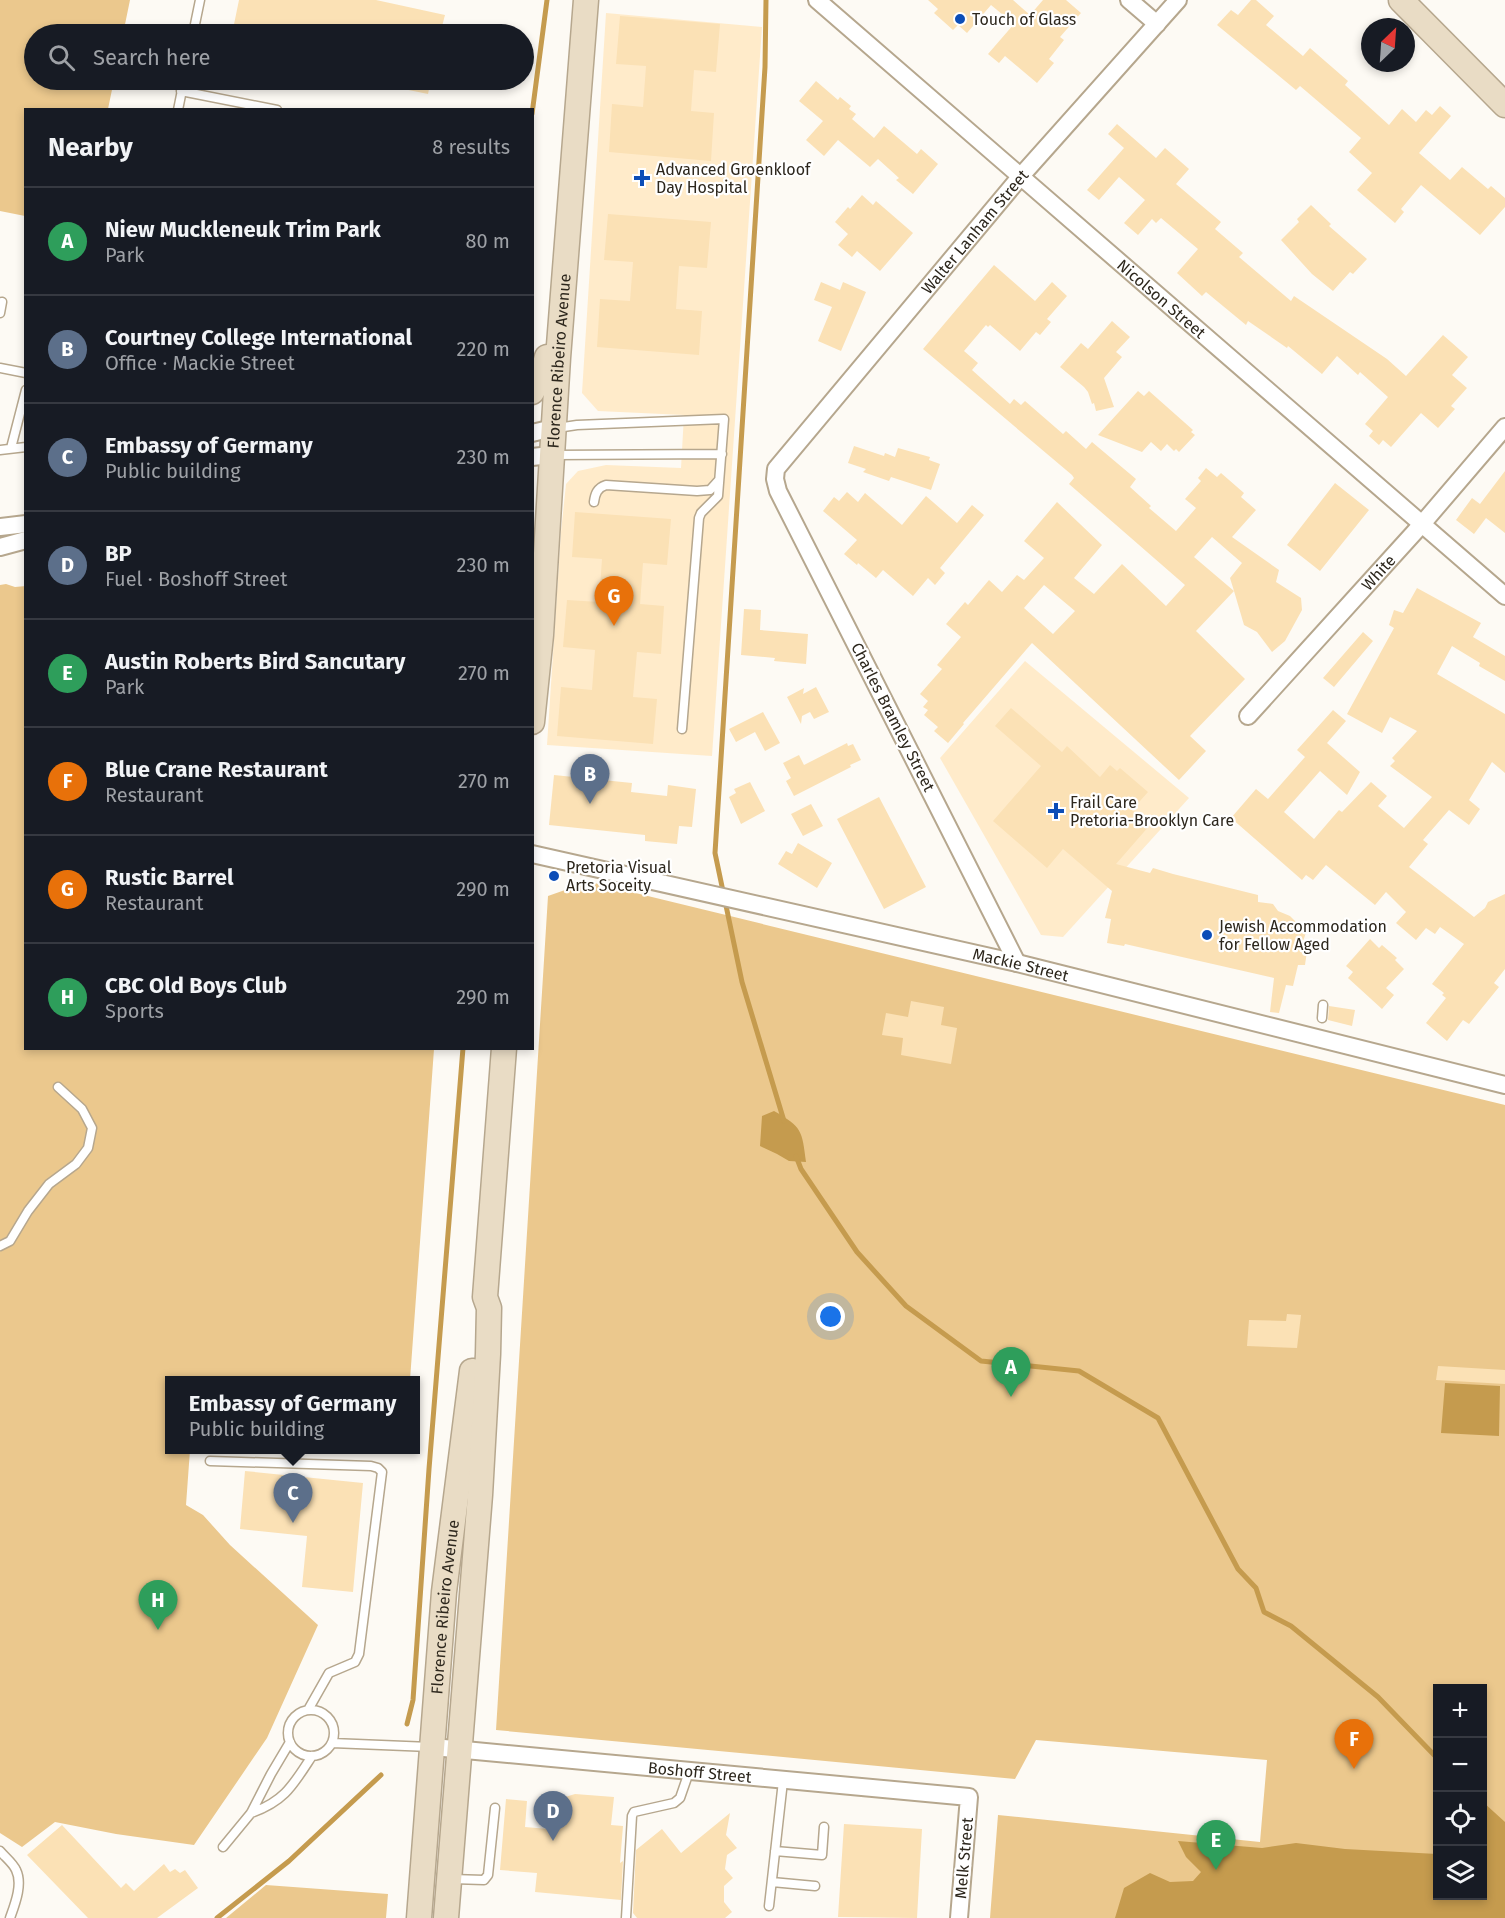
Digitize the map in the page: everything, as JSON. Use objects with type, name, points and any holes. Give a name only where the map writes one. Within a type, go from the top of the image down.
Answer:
[{"type":"main road","name":"Florence Ribeiro Avenue","points":[[534,703],[541,635],[542,431],[558,171],[573,0]]},
{"type":"main road","name":"Florence Ribeiro Avenue","points":[[542,431],[586,0]]},
{"type":"main road","points":[[1401,0],[1505,105]]},
{"type":"main road","points":[[534,388],[542,374],[547,357]]},
{"type":"main road","name":"Florence Ribeiro Avenue","points":[[534,510],[541,456]]},
{"type":"main road","name":"Florence Ribeiro Avenue","points":[[419,1918],[444,1593],[476,1335],[485,1297],[504,1050]]},
{"type":"main road","name":"Florence Ribeiro Avenue","points":[[446,1918],[481,1471],[488,1354],[489,1308],[485,1297]]},
{"type":"street","name":"Nicolson Street","points":[[818,0],[1505,596]]},
{"type":"street","points":[[1129,0],[1157,24]]},
{"type":"street","name":"Walter Lanham Street","points":[[777,469],[1021,176],[1178,0]]},
{"type":"street","name":"White","points":[[1248,716],[1422,524],[1505,427]]},
{"type":"street","name":"Charles Bramley Street","points":[[777,469],[775,479],[778,491],[1017,963]]},
{"type":"street","points":[[0,527],[24,524]]},
{"type":"street","points":[[0,547],[24,541]]},
{"type":"street","name":"Mackie Street","points":[[534,854],[1017,963],[1505,1085]]},
{"type":"street","name":"Boshoff Street","points":[[433,1747],[969,1797]]},
{"type":"street","name":"Melk Street","points":[[959,1918],[969,1797]]},
{"type":"lane","points":[[195,24],[200,0]]},
{"type":"lane","points":[[178,108],[182,91],[267,108]]},
{"type":"lane","points":[[0,313],[2,302]]},
{"type":"lane","points":[[0,368],[24,373]]},
{"type":"lane","points":[[11,448],[24,398]]},
{"type":"lane","points":[[542,431],[576,425],[723,419],[718,496],[699,518],[682,729]]},
{"type":"lane","points":[[0,450],[24,447]]},
{"type":"lane","points":[[541,456],[722,454]]},
{"type":"lane","points":[[594,502],[600,487],[606,485],[697,492],[710,490],[720,480]]},
{"type":"lane","points":[[1322,1018],[1323,1005]]},
{"type":"lane","points":[[0,1246],[10,1241],[28,1211],[49,1184],[76,1164],[88,1148],[92,1128],[82,1109],[58,1087]]},
{"type":"lane","points":[[210,1461],[371,1466],[382,1472],[359,1654],[355,1662],[329,1673],[309,1710]]},
{"type":"lane","points":[[309,1710],[324,1714],[333,1727],[332,1743],[320,1754],[312,1756],[298,1752],[290,1742],[288,1731],[294,1716],[309,1710]]},
{"type":"lane","points":[[223,1847],[251,1814],[290,1742]]},
{"type":"lane","points":[[332,1743],[433,1747]]},
{"type":"lane","points":[[251,1814],[269,1807],[289,1791],[312,1756]]},
{"type":"lane","points":[[626,1918],[632,1816],[634,1812],[674,1803],[680,1798],[689,1772]]},
{"type":"lane","points":[[769,1906],[783,1781]]},
{"type":"lane","points":[[448,1878],[484,1880],[488,1875],[495,1808]]},
{"type":"lane","points":[[775,1851],[822,1855],[824,1827]]},
{"type":"lane","points":[[0,1851],[14,1866],[18,1876],[16,1898],[10,1918]]},
{"type":"lane","points":[[772,1882],[815,1886]]},
{"type":"shaded area","points":[[0,0],[130,0],[125,24],[24,24],[24,90],[112,90],[108,108],[24,108],[24,216],[0,211]]},
{"type":"shaded area","points":[[606,13],[762,27],[712,756],[547,745],[566,484],[578,471],[606,465],[681,468],[684,415],[598,411],[582,393]]},
{"type":"shaded area","points":[[0,585],[24,586],[24,1050],[434,1050],[410,1376],[165,1376],[165,1454],[190,1454],[186,1505],[203,1515],[230,1545],[318,1625],[267,1738],[194,1845],[116,1834],[55,1822],[22,1847],[0,1833]]},
{"type":"shaded area","points":[[1025,661],[1189,798],[1063,937],[1041,935],[940,758]]},
{"type":"shaded area","points":[[582,880],[1505,1105],[1505,1918],[990,1918],[998,1815],[1260,1842],[1267,1760],[1036,1740],[1015,1779],[496,1730],[548,896],[565,890]]},
{"type":"shaded area","points":[[774,1111],[799,1130],[806,1162],[789,1161],[760,1146],[762,1116]]},
{"type":"shaded area","points":[[1445,1383],[1500,1386],[1499,1436],[1441,1433]]},
{"type":"shaded area","points":[[1487,1806],[1505,1822],[1505,1918],[1115,1918],[1124,1888],[1150,1873],[1170,1882],[1193,1881],[1201,1872],[1186,1857],[1178,1841],[1262,1848],[1296,1843],[1345,1849],[1433,1854],[1433,1900],[1487,1900]]},
{"type":"shaded area","points":[[266,1885],[388,1894],[386,1918],[226,1918]]},
{"type":"building","points":[[239,0],[376,0],[445,15],[443,24],[234,24]]},
{"type":"building","points":[[928,0],[1013,0],[1030,15],[1043,0],[1066,0],[1081,13],[1060,37],[1064,40],[1049,59],[1054,63],[1037,83],[1005,56],[999,63],[988,54],[1014,24],[991,5],[967,33],[958,25],[953,30],[934,13],[938,9]]},
{"type":"building","points":[[1251,0],[1256,0],[1274,16],[1266,25],[1303,56],[1310,48],[1348,81],[1345,85],[1389,125],[1402,109],[1416,122],[1426,110],[1432,115],[1440,106],[1451,116],[1419,153],[1450,180],[1462,167],[1488,189],[1491,186],[1505,198],[1505,207],[1480,235],[1421,185],[1401,209],[1404,212],[1395,223],[1357,190],[1372,173],[1349,152],[1361,138],[1300,86],[1296,90],[1217,25],[1231,10],[1238,15]]},
{"type":"building","points":[[620,16],[720,24],[716,72],[694,70],[691,111],[714,113],[711,161],[609,152],[612,104],[643,107],[646,66],[616,64]]},
{"type":"building","points":[[816,81],[838,100],[840,97],[851,106],[849,109],[856,114],[852,119],[874,138],[884,126],[917,154],[921,149],[938,164],[913,194],[896,180],[899,178],[878,159],[870,167],[838,140],[824,156],[806,140],[823,121],[799,101]]},
{"type":"building","points":[[408,90],[429,90],[428,94]]},
{"type":"building","points":[[1117,124],[1156,158],[1165,148],[1189,169],[1176,184],[1221,222],[1215,229],[1243,253],[1239,257],[1291,301],[1294,296],[1387,359],[1406,376],[1443,335],[1468,357],[1452,375],[1467,388],[1451,406],[1455,409],[1438,428],[1421,413],[1391,447],[1383,440],[1379,445],[1369,436],[1373,431],[1365,424],[1388,397],[1360,372],[1358,375],[1337,356],[1322,374],[1288,346],[1287,348],[1248,321],[1246,325],[1206,292],[1202,296],[1177,273],[1198,249],[1161,218],[1156,223],[1152,219],[1138,235],[1124,223],[1145,200],[1119,177],[1099,200],[1087,190],[1124,148],[1108,134]]},
{"type":"building","points":[[862,195],[873,205],[876,201],[913,233],[880,271],[857,251],[852,257],[838,245],[848,234],[835,222]]},
{"type":"building","points":[[1311,205],[1331,224],[1329,226],[1367,259],[1353,274],[1350,272],[1333,291],[1312,274],[1281,240],[1299,222],[1297,219]]},
{"type":"building","points":[[608,214],[711,222],[707,268],[679,266],[676,309],[702,311],[699,355],[597,347],[600,299],[630,301],[633,262],[604,260]]},
{"type":"building","points":[[994,265],[1035,301],[1052,282],[1067,296],[1047,319],[1051,322],[1040,335],[1036,332],[1020,351],[990,325],[988,327],[986,325],[964,351],[978,363],[972,370],[1010,404],[1014,399],[1021,405],[1025,401],[1063,434],[1066,431],[1086,449],[1092,442],[1136,479],[1130,487],[1151,506],[1149,508],[1176,531],[1196,508],[1185,499],[1201,481],[1198,478],[1206,468],[1217,477],[1221,473],[1244,493],[1241,497],[1256,510],[1232,537],[1279,570],[1276,582],[1301,598],[1302,610],[1285,641],[1272,652],[1257,632],[1244,625],[1234,591],[1196,631],[1245,679],[1190,736],[1206,751],[1179,780],[1032,643],[948,743],[934,731],[938,727],[924,715],[928,710],[923,707],[928,701],[920,694],[942,669],[937,665],[961,637],[946,624],[965,602],[968,605],[989,580],[1002,592],[1017,575],[1024,580],[1044,558],[1024,541],[1057,502],[1102,545],[1074,578],[1094,594],[1122,564],[1166,606],[1185,585],[1069,484],[1074,478],[1072,475],[923,349]],"holes":[[[1212,537],[1242,563],[1230,578],[1234,591],[1194,557]],[[1044,585],[1075,611],[1053,634],[1024,608]]]},
{"type":"building","points":[[821,282],[840,290],[843,282],[866,292],[841,351],[818,341],[832,307],[814,300]]},
{"type":"building","points":[[1112,321],[1130,337],[1116,352],[1122,357],[1104,378],[1114,407],[1096,411],[1084,387],[1060,367],[1081,343],[1088,349]]},
{"type":"building","points":[[1138,391],[1144,396],[1149,391],[1193,430],[1191,432],[1195,435],[1179,452],[1176,449],[1174,451],[1167,444],[1161,451],[1151,442],[1142,452],[1098,435]]},
{"type":"building","points":[[854,446],[884,456],[885,453],[895,457],[898,448],[930,457],[929,460],[940,464],[931,490],[891,477],[889,481],[863,472],[866,469],[848,463]]},
{"type":"building","points":[[1505,471],[1505,533],[1486,518],[1474,534],[1456,520],[1472,498],[1480,504]]},
{"type":"building","points":[[1335,483],[1369,510],[1320,571],[1287,545]]},
{"type":"building","points":[[847,492],[858,502],[865,493],[902,525],[926,496],[957,523],[972,505],[984,515],[940,568],[945,573],[935,585],[928,578],[913,596],[883,570],[876,578],[844,554],[857,540],[823,511],[834,497],[839,501]]},
{"type":"building","points":[[575,512],[671,519],[667,565],[643,563],[640,604],[664,606],[661,654],[637,652],[633,697],[657,699],[653,744],[557,736],[561,687],[592,690],[595,650],[563,647],[567,600],[599,602],[602,559],[572,557]]},
{"type":"building","points":[[1417,588],[1481,623],[1473,637],[1505,656],[1505,681],[1479,666],[1480,663],[1452,646],[1437,674],[1505,714],[1505,773],[1492,762],[1469,800],[1480,809],[1469,825],[1449,810],[1423,840],[1428,844],[1409,867],[1474,917],[1485,908],[1488,902],[1505,894],[1505,969],[1494,983],[1499,987],[1469,1024],[1463,1020],[1447,1041],[1426,1023],[1446,998],[1442,995],[1444,993],[1432,984],[1464,944],[1440,927],[1435,934],[1426,928],[1416,940],[1396,923],[1406,912],[1386,892],[1375,905],[1326,865],[1313,880],[1306,875],[1302,880],[1231,818],[1256,789],[1268,799],[1305,757],[1297,750],[1333,710],[1346,721],[1327,743],[1360,772],[1347,795],[1320,771],[1284,812],[1314,839],[1339,810],[1342,812],[1371,782],[1387,796],[1378,806],[1404,828],[1432,797],[1390,766],[1395,761],[1392,758],[1417,731],[1390,717],[1382,733],[1347,714],[1394,628],[1389,625],[1394,610],[1403,613]]},
{"type":"building","points":[[744,609],[761,610],[760,630],[808,634],[806,664],[741,655]]},
{"type":"building","points":[[1363,632],[1373,641],[1334,687],[1323,678]]},
{"type":"building","points":[[816,687],[829,712],[814,719],[810,712],[802,716],[801,724],[787,697],[804,688],[803,694]]},
{"type":"building","points":[[1011,708],[1062,752],[1067,746],[1100,777],[1110,765],[1117,771],[1120,768],[1148,792],[1132,810],[1150,825],[1116,864],[1150,873],[1153,868],[1258,895],[1258,902],[1273,904],[1278,911],[1290,916],[1298,924],[1308,927],[1302,944],[1308,944],[1305,965],[1298,965],[1293,986],[1286,985],[1279,1013],[1270,1012],[1274,978],[1125,944],[1124,946],[1107,943],[1111,919],[1105,918],[1112,891],[1063,849],[1047,868],[993,821],[1041,766],[995,726]]},
{"type":"building","points":[[763,712],[780,743],[765,751],[755,732],[736,742],[729,729]]},
{"type":"building","points":[[847,743],[848,746],[853,744],[861,760],[794,796],[786,781],[791,778],[783,763],[799,755],[804,765]]},
{"type":"building","points":[[554,775],[632,783],[631,792],[667,796],[668,785],[696,789],[692,827],[679,826],[677,844],[645,841],[645,835],[549,825]]},
{"type":"building","points":[[750,782],[765,811],[741,824],[729,797],[736,793],[734,789]]},
{"type":"building","points":[[879,797],[926,887],[884,909],[837,819]]},
{"type":"building","points":[[811,804],[823,826],[803,836],[791,814]]},
{"type":"building","points":[[798,843],[832,863],[817,888],[778,864],[786,851],[792,854]]},
{"type":"building","points":[[1370,939],[1379,948],[1382,945],[1397,958],[1395,960],[1404,969],[1386,988],[1394,995],[1382,1009],[1348,978],[1353,972],[1346,966]]},
{"type":"building","points":[[911,1001],[944,1007],[941,1025],[957,1028],[951,1064],[901,1055],[903,1038],[882,1035],[886,1013],[908,1017]]},
{"type":"building","points":[[1329,1006],[1355,1010],[1352,1026],[1328,1020]]},
{"type":"building","points":[[1287,1314],[1301,1315],[1297,1348],[1247,1346],[1249,1320],[1286,1321]]},
{"type":"building","points":[[1438,1366],[1505,1370],[1505,1384],[1436,1380]]},
{"type":"building","points":[[245,1471],[363,1483],[353,1592],[302,1587],[307,1536],[240,1529]]},
{"type":"building","points":[[575,1794],[614,1797],[611,1825],[623,1826],[620,1863],[623,1861],[621,1900],[535,1892],[537,1873],[500,1870],[506,1799],[527,1801],[525,1827],[548,1829],[562,1798]]},
{"type":"building","points":[[730,1813],[726,1835],[737,1848],[727,1855],[725,1869],[733,1878],[724,1886],[724,1902],[732,1912],[725,1918],[637,1918],[633,1913],[636,1850],[662,1829],[681,1853]]},
{"type":"building","points":[[844,1824],[922,1829],[917,1918],[838,1917]]},
{"type":"building","points":[[62,1825],[121,1888],[126,1883],[134,1891],[164,1864],[170,1872],[175,1869],[180,1873],[185,1870],[198,1888],[157,1918],[88,1918],[27,1855]]},
{"type":"waterway","points":[[533,108],[547,0]]},
{"type":"waterway","points":[[766,0],[765,67],[715,853],[742,982],[784,1121]]},
{"type":"waterway","points":[[407,1724],[413,1700],[463,1050]]},
{"type":"waterway","points":[[796,1156],[801,1169],[857,1252],[906,1306],[981,1361],[1079,1371],[1158,1418],[1238,1569],[1256,1588],[1264,1612],[1291,1626],[1378,1697],[1433,1754]]},
{"type":"waterway","points":[[217,1918],[289,1861],[381,1775]]},
{"type":"place","name":"Touch of Glass","points":[[960,19]]},
{"type":"place","name":"Advanced Groenkloof Day Hospital","points":[[642,178]]},
{"type":"place","name":"Rustic Barrel","points":[[614,626]]},
{"type":"place","name":"Courtney College International","points":[[590,804]]},
{"type":"place","name":"Frail Care Pretoria-Brooklyn Care","points":[[1056,811]]},
{"type":"place","name":"Pretoria Visual Arts Soceity","points":[[554,876]]},
{"type":"place","name":"Jewish Accommodation for Fellow Aged","points":[[1207,935]]},
{"type":"place","name":"Niew Muckleneuk Trim Park","points":[[1011,1397]]},
{"type":"place","name":"Embassy of Germany","points":[[293,1523]]},
{"type":"place","name":"CBC Old Boys Club","points":[[158,1630]]},
{"type":"place","name":"Blue Crane Restaurant","points":[[1354,1769]]},
{"type":"place","name":"BP","points":[[553,1841]]},
{"type":"place","name":"Austin Roberts Bird Sancutary","points":[[1216,1870]]}]
